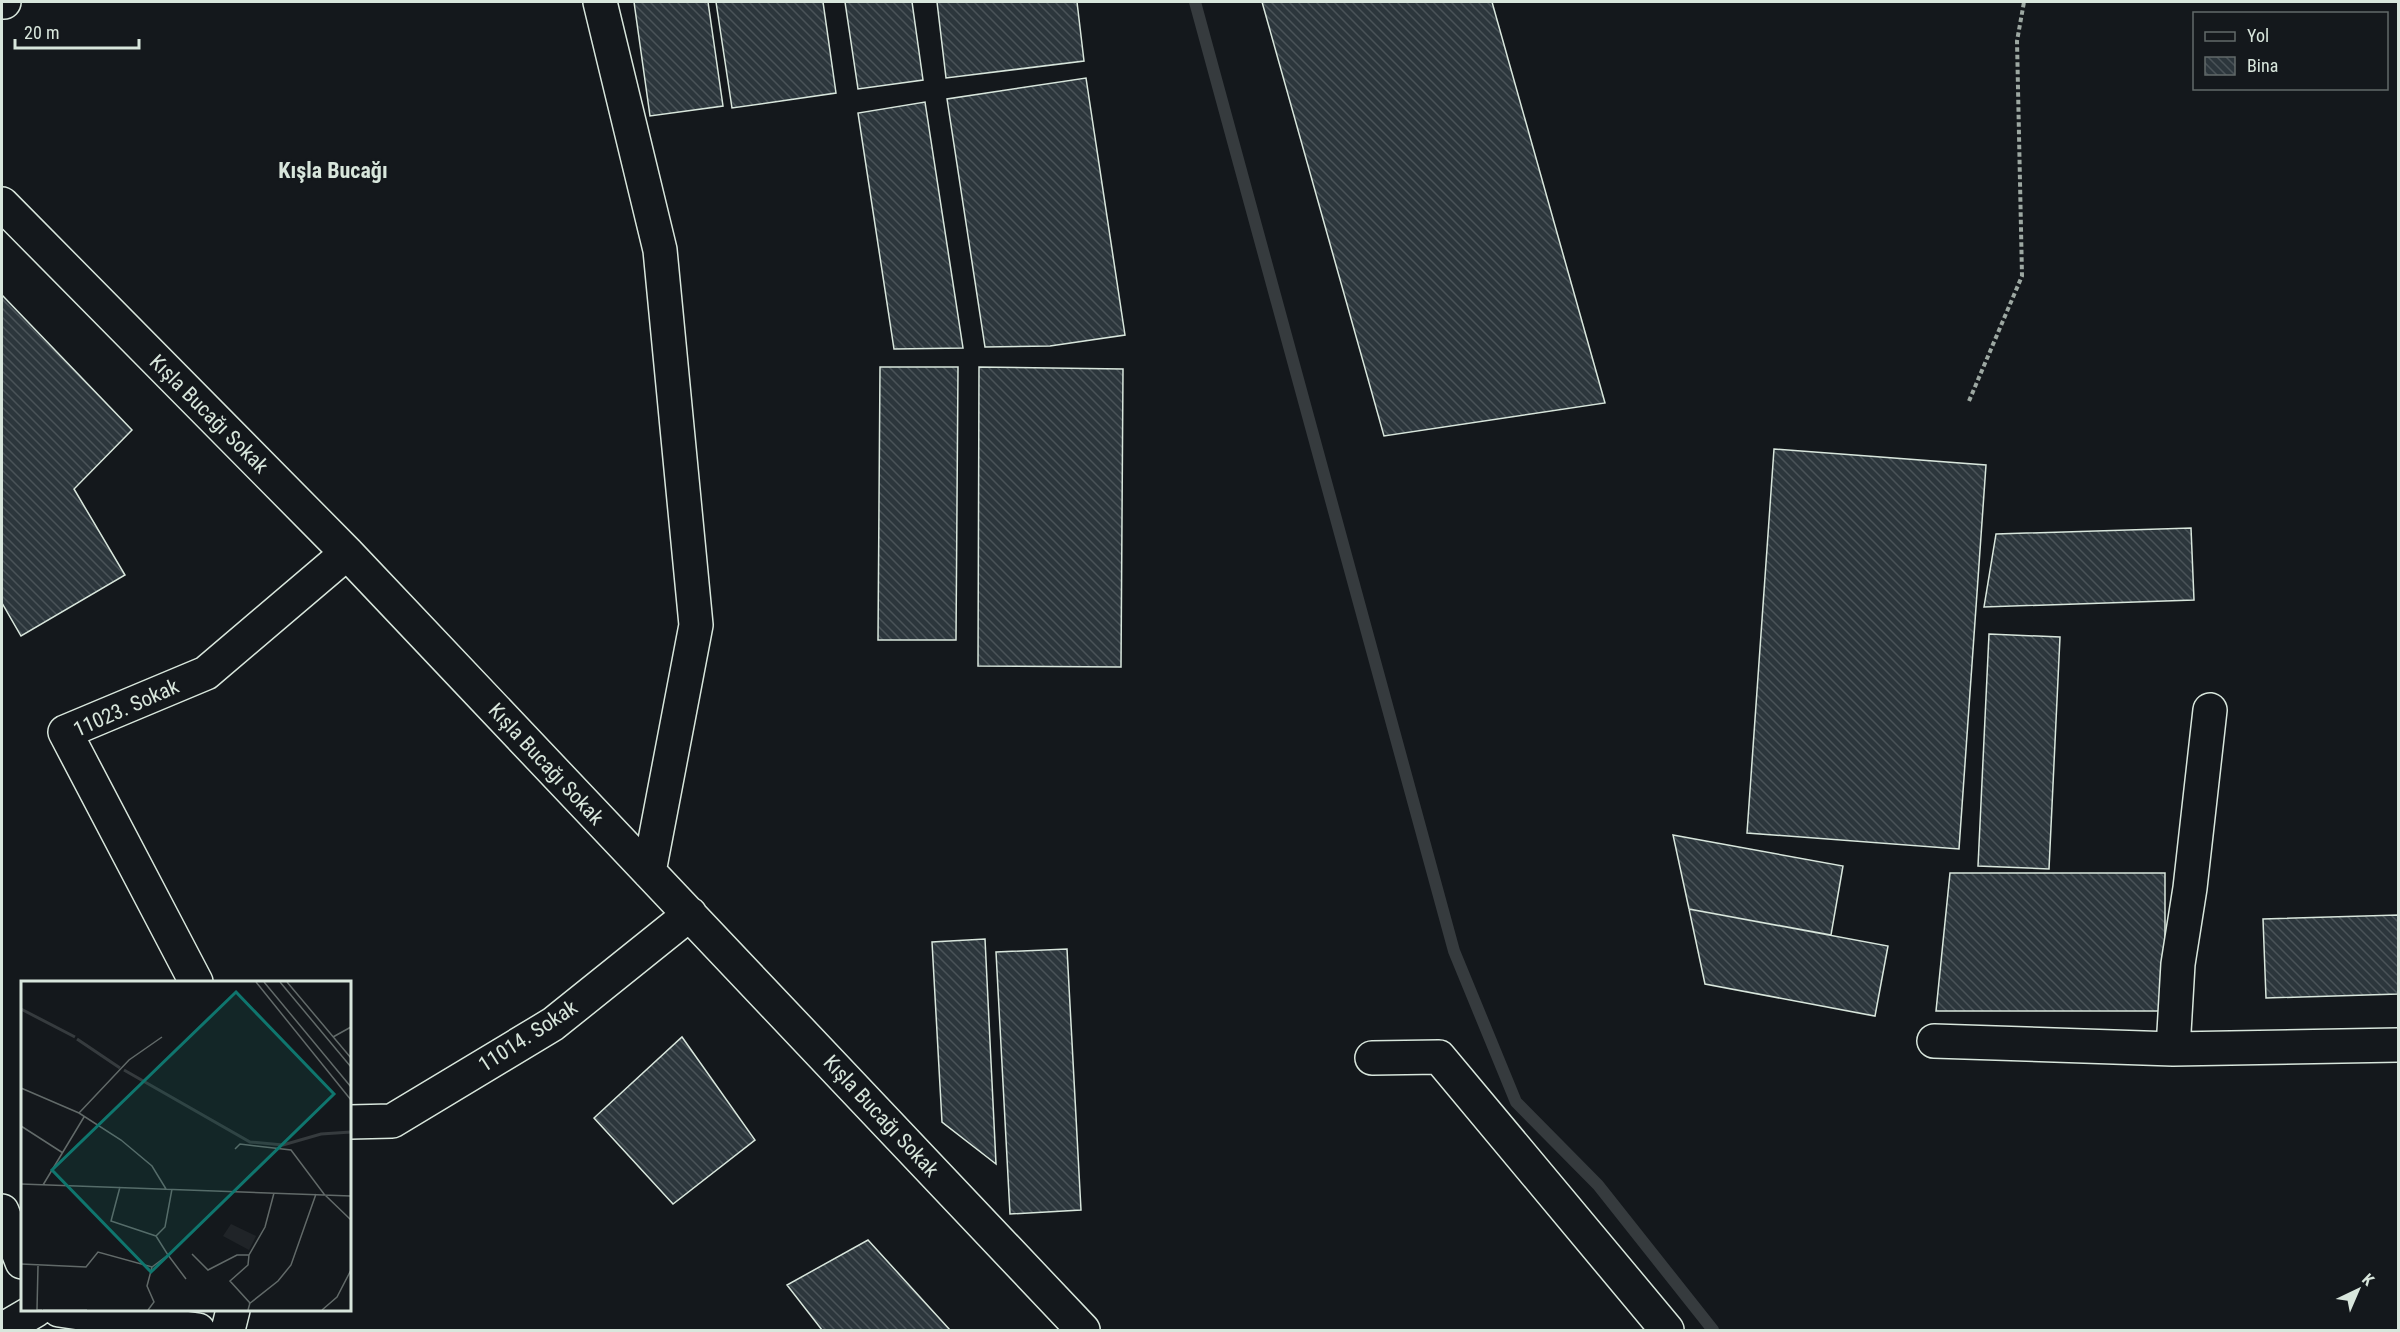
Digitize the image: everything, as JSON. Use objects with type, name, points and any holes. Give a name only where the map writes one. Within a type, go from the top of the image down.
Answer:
[{"type":"street","points":[[600,2],[660,250],[696,625],[649,872]]},
{"type":"street","name":"Kışla Bucağı Sokak","points":[[2,204],[347,553],[1083,1330]]},
{"type":"street","name":"11023. Sokak","points":[[195,981],[65,732],[206,673],[347,553]]},
{"type":"street","points":[[2173,1049],[2178,964],[2190,888],[2210,710]]},
{"type":"street","name":"11014. Sokak","points":[[351,1122],[392,1121],[543,1030],[690,915]]},
{"type":"street","points":[[1934,1041],[2173,1049],[2398,1045]]},
{"type":"street","points":[[1372,1058],[1439,1057],[1667,1330]]},
{"type":"street","points":[[2,1211],[21,1259]]},
{"type":"street","points":[[2,1330],[34,1311]]},
{"type":"street","points":[[66,1311],[198,1330]]},
{"type":"street","points":[[228,1330],[233,1311]]},
{"type":"path","points":[[1969,401],[2022,276],[2017,41],[2024,2]]},
{"type":"building","points":[[634,2],[708,2],[723,106],[650,116]]},
{"type":"building","points":[[716,2],[823,2],[836,93],[732,108]]},
{"type":"building","points":[[845,2],[912,2],[923,80],[858,89]]},
{"type":"building","points":[[937,2],[1077,2],[1084,61],[946,78]]},
{"type":"building","points":[[1262,2],[1492,2],[1605,403],[1384,436]]},
{"type":"building","points":[[1086,78],[1125,335],[1050,346],[985,347],[947,99]]},
{"type":"building","points":[[925,102],[963,348],[894,349],[858,113]]},
{"type":"building","points":[[2,295],[132,430],[74,489],[125,575],[21,636],[2,603]]},
{"type":"building","points":[[880,367],[958,367],[956,640],[878,640]]},
{"type":"building","points":[[979,367],[1123,369],[1121,667],[978,666]]},
{"type":"building","points":[[1774,449],[1986,465],[1959,849],[1747,833]]},
{"type":"building","points":[[2191,528],[2194,600],[1984,607],[1996,534]]},
{"type":"building","points":[[1989,634],[2060,637],[2049,869],[1978,866]]},
{"type":"building","points":[[1673,835],[1843,866],[1831,935],[1689,909]]},
{"type":"building","points":[[1950,873],[2165,873],[2165,1011],[1936,1011]]},
{"type":"building","points":[[1689,909],[1888,946],[1875,1016],[1705,984]]},
{"type":"building","points":[[2398,915],[2398,994],[2266,998],[2263,919]]},
{"type":"building","points":[[985,939],[996,1164],[942,1122],[932,942]]},
{"type":"building","points":[[1067,949],[1081,1210],[1010,1214],[996,952]]},
{"type":"building","points":[[682,1037],[755,1140],[673,1204],[594,1118]]},
{"type":"building","points":[[868,1240],[950,1330],[822,1330],[787,1285]]},
{"type":"waterway","points":[[1195,2],[1454,951],[1516,1102],[1598,1185],[1713,1330]]},
{"type":"district","name":"Kışla Bucağı","points":[[333,170]]}]
